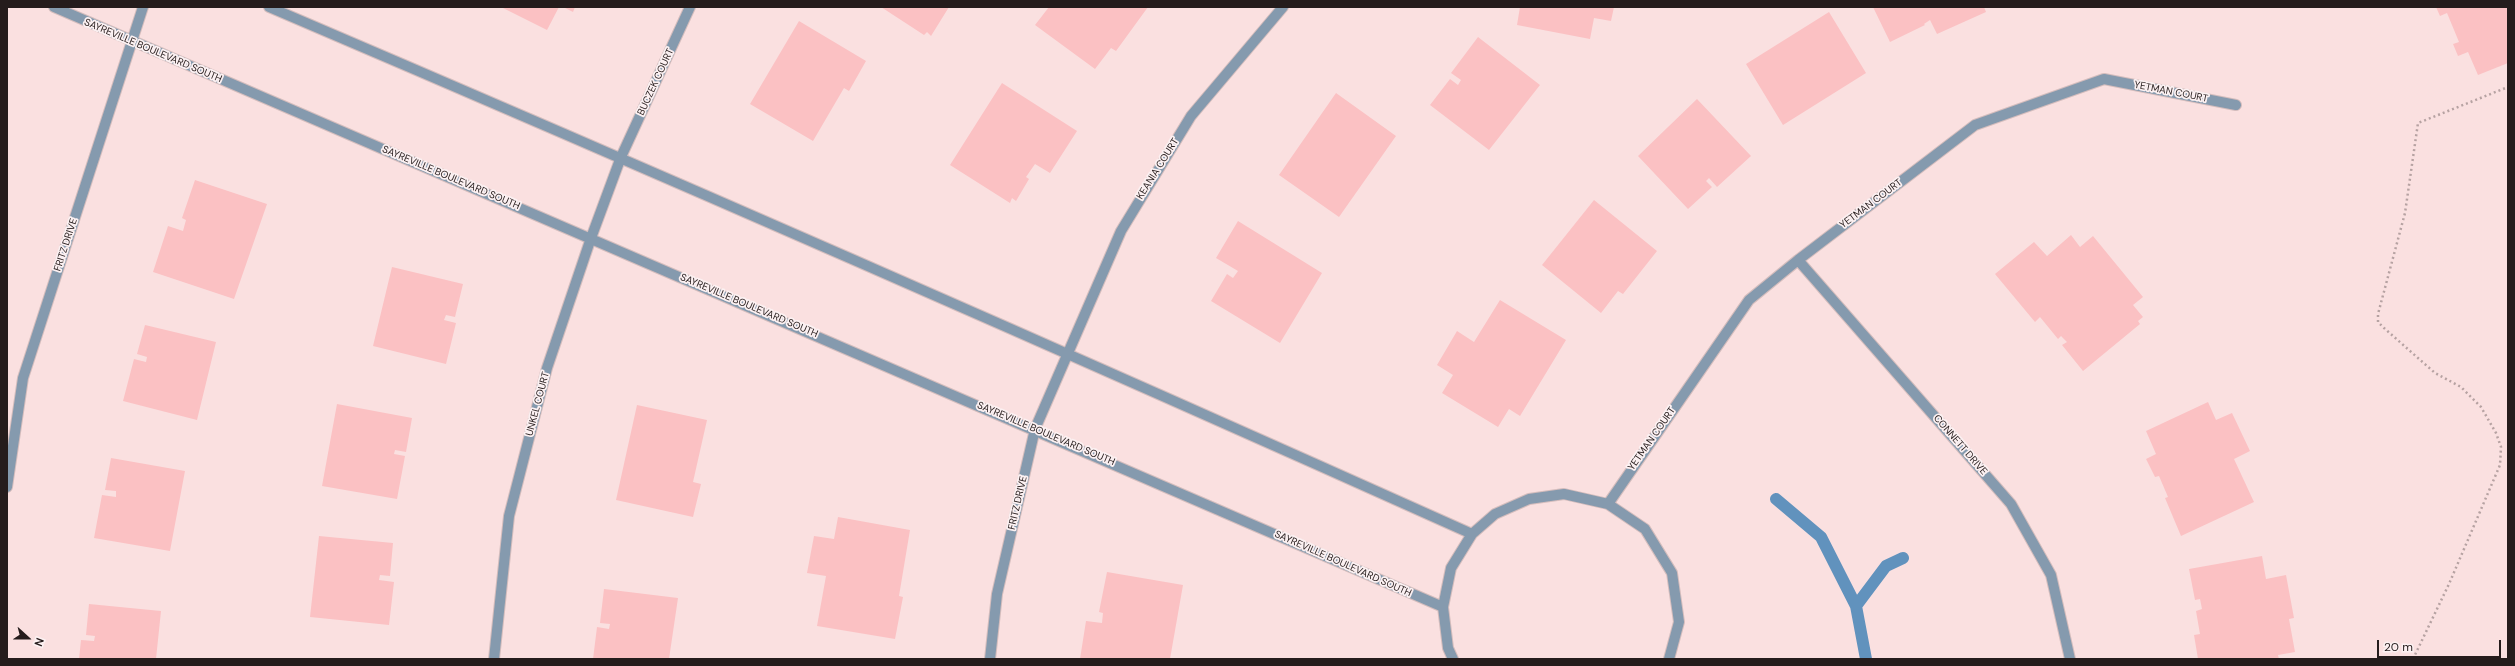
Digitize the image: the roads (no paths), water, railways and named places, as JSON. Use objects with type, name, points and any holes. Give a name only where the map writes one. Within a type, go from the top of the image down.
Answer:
[{"type":"street","name":"SAYREVILLE BOULEVARD SOUTH","points":[[54,7],[132,42],[1035,429],[1443,607]]},
{"type":"street","name":"FRITZ DRIVE","points":[[7,487],[23,378],[143,7]]},
{"type":"street","points":[[269,7],[621,157],[1066,352],[1472,534]]},
{"type":"street","name":"BUCZEK COURT","points":[[621,157],[690,7]]},
{"type":"street","name":"KEANIA COURT","points":[[1066,352],[1121,231],[1191,116],[1283,7]]},
{"type":"street","name":"YETMAN COURT","points":[[1608,504],[1749,300],[1798,260],[1976,125],[2104,79],[2236,105]]},
{"type":"street","name":"UNKEL COURT","points":[[494,659],[509,516],[547,368],[591,238],[621,157]]},
{"type":"street","name":"CONNETT DRIVE","points":[[1798,260],[2011,504],[2051,575],[2070,659]]},
{"type":"street","name":"FRITZ DRIVE","points":[[990,659],[996,594],[1035,429],[1066,352]]},
{"type":"street","points":[[1453,659],[1448,648],[1443,607],[1451,568],[1472,534],[1496,514],[1529,498],[1564,494],[1608,504],[1645,529],[1672,573],[1679,622],[1669,659]]},
{"type":"waterway","points":[[1776,499],[1821,537],[1856,606],[1866,659]]},
{"type":"waterway","points":[[1856,606],[1886,566],[1903,558]]}]
